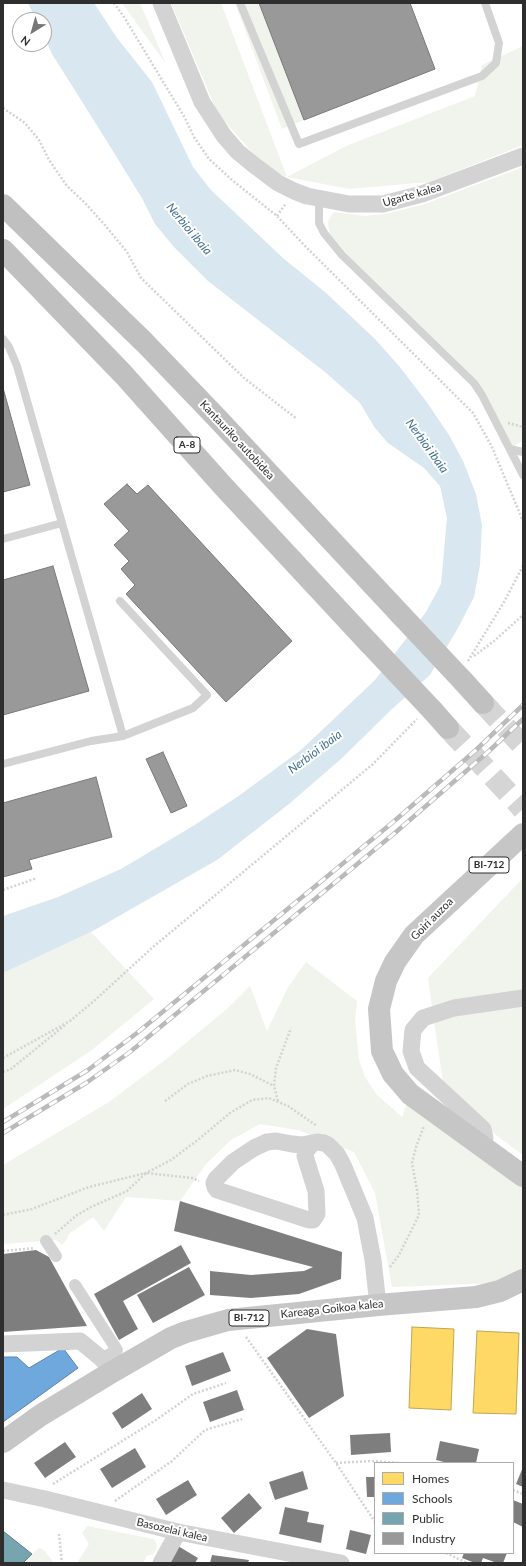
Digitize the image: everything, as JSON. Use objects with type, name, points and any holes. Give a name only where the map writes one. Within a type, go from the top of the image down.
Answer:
[{"type":"highway","name":"Kantauriko autobidea","points":[[3,205],[151,349],[401,615],[465,672],[483,703]]},
{"type":"highway","name":"A-8","points":[[3,250],[123,374],[223,486],[369,643],[427,713],[448,728]]},
{"type":"main road","name":"Goiri auzoa","points":[[523,834],[414,935],[395,962],[386,981],[379,1009],[382,1051],[393,1074],[410,1094],[523,1176]]},
{"type":"main road","name":"Kareaga Goikoa kalea","points":[[3,1442],[107,1365],[181,1334],[228,1320],[476,1297],[500,1290],[523,1280]]},
{"type":"street","name":"Ugarte kalea","points":[[160,3],[202,102],[224,136],[238,152],[278,183],[307,196],[349,204],[383,204],[422,194],[523,156]]},
{"type":"street","points":[[480,1145],[485,1138],[483,1129],[417,1068],[410,1051],[414,1030],[423,1018],[454,1008],[523,998]]},
{"type":"street","points":[[313,1143],[306,1151],[305,1156],[316,1191],[317,1214],[313,1220],[217,1190],[215,1187],[214,1184],[216,1179],[233,1162],[254,1148],[267,1142],[276,1141],[292,1144],[324,1142],[333,1149],[343,1165],[354,1188],[365,1218],[373,1260],[378,1305]]},
{"type":"street","points":[[46,1241],[56,1256]]},
{"type":"street","points":[[3,1344],[80,1341],[107,1365],[117,1350],[75,1285]]},
{"type":"street","name":"Basozelai kalea","points":[[3,1490],[178,1532],[342,1563]]},
{"type":"street","points":[[162,1563],[178,1532]]},
{"type":"lane","points":[[240,3],[299,144],[482,76],[496,63],[499,43],[485,3]]},
{"type":"lane","points":[[319,199],[319,223],[324,233],[348,260],[474,383],[482,395],[523,475]]},
{"type":"lane","points":[[3,339],[9,347],[17,366],[123,736]]},
{"type":"lane","points":[[510,450],[523,452]]},
{"type":"lane","points":[[3,539],[62,523]]},
{"type":"lane","points":[[3,764],[91,741],[123,736],[193,708],[207,695],[120,600]]},
{"type":"path","points":[[114,3],[185,118],[194,137],[209,160],[277,216],[326,267],[473,413],[490,446],[523,521]]},
{"type":"path","points":[[3,108],[25,123],[39,140],[49,160],[67,186],[85,203],[127,252],[141,278],[244,378],[297,419]]},
{"type":"path","points":[[465,672],[523,566]]},
{"type":"path","points":[[472,657],[494,641],[523,615]]},
{"type":"path","points":[[3,1072],[11,1069],[94,1001],[153,947],[373,764],[427,713]]},
{"type":"path","points":[[3,890],[37,878]]},
{"type":"path","points":[[3,1058],[70,1021]]},
{"type":"path","points":[[278,1102],[274,1086],[276,1068],[292,1028]]},
{"type":"path","points":[[165,1101],[188,1084],[207,1076],[235,1070],[250,1074],[274,1086]]},
{"type":"path","points":[[389,1268],[399,1255],[419,1215],[417,1190],[412,1163],[416,1147],[426,1122]]},
{"type":"path","points":[[3,1251],[36,1248],[77,1215],[127,1191],[146,1173],[192,1178],[215,1187]]},
{"type":"path","points":[[228,1320],[248,1338],[336,1463],[374,1520]]},
{"type":"path","points":[[33,1496],[156,1420],[193,1394],[226,1383]]},
{"type":"path","points":[[98,1512],[172,1461],[205,1430],[242,1419]]},
{"type":"path","points":[[336,1463],[372,1461],[386,1462]]},
{"type":"path","points":[[59,1534],[62,1563]]},
{"type":"path","points":[[448,1554],[467,1563]]},
{"type":"shaded area","points":[[122,3],[140,3],[166,64]]},
{"type":"shaded area","points":[[171,3],[221,3],[287,177],[276,172],[260,161],[218,114]]},
{"type":"shaded area","points":[[235,3],[259,3],[304,120],[282,129]]},
{"type":"shaded area","points":[[523,46],[523,145],[429,182],[349,189],[287,177],[346,146],[475,96],[482,65]]},
{"type":"shaded area","points":[[523,167],[523,440],[513,447],[486,393],[477,380],[348,255],[330,234],[328,224],[329,219],[335,212],[365,216],[385,214],[425,204]]},
{"type":"shaded area","points":[[523,878],[523,1155],[445,1097],[428,978]]},
{"type":"shaded area","points":[[91,932],[154,999],[92,1050],[3,1109],[3,973]]},
{"type":"shaded area","points":[[306,962],[357,1001],[355,1020],[359,1060],[365,1077],[377,1095],[402,1117],[410,1094],[523,1177],[523,1271],[498,1283],[392,1287],[375,1193],[354,1152],[298,1130],[260,1124],[231,1140],[206,1164],[180,1201],[126,1197],[104,1231],[93,1217],[69,1234],[62,1245],[56,1240],[3,1244],[3,1165],[109,1102],[169,1057],[229,1007],[250,986],[267,1031],[288,987]]},
{"type":"shaded area","points":[[87,1526],[154,1539],[157,1545],[156,1550],[153,1554],[147,1556],[143,1563],[77,1563],[89,1544],[82,1533]]},
{"type":"shaded area","points":[[39,1548],[44,1550],[54,1563],[23,1563],[32,1554]]},
{"type":"water","name":"Nerbioi ibaia","points":[[28,3],[94,3],[117,38],[152,82],[193,167],[211,190],[284,259],[325,292],[375,339],[399,366],[426,401],[449,435],[463,461],[476,494],[482,525],[480,565],[474,597],[458,628],[430,675],[391,710],[341,759],[289,804],[217,860],[91,932],[3,973],[3,916],[58,897],[121,869],[193,826],[240,795],[301,750],[375,680],[426,612],[441,584],[447,518],[440,486],[424,468],[388,443],[375,428],[360,403],[325,372],[208,281],[174,247],[155,224],[143,200],[52,54],[52,12],[32,12]]},
{"type":"building: Homes","points":[[412,1327],[454,1329],[451,1410],[409,1408]]},
{"type":"building: Homes","points":[[477,1331],[519,1333],[516,1414],[473,1413]]},
{"type":"building: Schools","points":[[63,1348],[78,1368],[3,1422],[3,1357],[17,1357],[29,1368]]},
{"type":"building: Public","points":[[3,1531],[32,1554],[23,1563],[3,1563]]},
{"type":"building: Industry","points":[[259,3],[410,3],[435,69],[304,120]]},
{"type":"building: Industry","points":[[3,388],[30,485],[3,492]]},
{"type":"building: Industry","points":[[127,484],[137,494],[148,485],[292,641],[226,702],[126,594],[135,585],[121,569],[129,561],[114,545],[129,531],[104,504]]},
{"type":"building: Industry","points":[[53,566],[89,691],[3,715],[3,580]]},
{"type":"building: Industry","points":[[163,752],[187,806],[171,813],[146,759]]},
{"type":"building: Industry","points":[[96,777],[112,837],[29,860],[32,869],[3,877],[3,803]]},
{"type":"building: Other","points":[[180,1201],[342,1252],[341,1279],[299,1294],[251,1298],[210,1295],[210,1271],[251,1275],[304,1271],[313,1267],[174,1231]]},
{"type":"building: Other","points":[[181,1245],[191,1263],[123,1301],[138,1329],[119,1340],[94,1294]]},
{"type":"building: Other","points":[[36,1250],[49,1257],[87,1326],[3,1332],[3,1254]]},
{"type":"building: Other","points":[[189,1267],[205,1295],[153,1323],[137,1295]]},
{"type":"building: Other","points":[[307,1329],[336,1334],[344,1396],[309,1418],[267,1358]]},
{"type":"building: Other","points":[[223,1352],[231,1371],[192,1386],[185,1366]]},
{"type":"building: Other","points":[[237,1390],[244,1410],[210,1422],[203,1402]]},
{"type":"building: Other","points":[[142,1393],[152,1409],[122,1429],[112,1413]]},
{"type":"building: Other","points":[[390,1433],[391,1452],[351,1455],[350,1435]]},
{"type":"building: Other","points":[[440,1441],[479,1449],[476,1462],[444,1462],[436,1460]]},
{"type":"building: Other","points":[[65,1442],[76,1457],[45,1478],[34,1463]]},
{"type":"building: Other","points":[[135,1448],[146,1467],[112,1488],[100,1469]]},
{"type":"building: Other","points":[[523,1467],[523,1487],[516,1484]]},
{"type":"building: Other","points":[[303,1471],[308,1489],[275,1500],[269,1482]]},
{"type":"building: Other","points":[[366,1477],[374,1477],[374,1497],[367,1497]]},
{"type":"building: Other","points":[[188,1480],[197,1495],[166,1515],[156,1499]]},
{"type":"building: Other","points":[[249,1493],[262,1508],[234,1533],[221,1518]]},
{"type":"building: Other","points":[[514,1500],[523,1504],[523,1527],[514,1522]]},
{"type":"building: Other","points":[[285,1507],[309,1512],[307,1522],[324,1525],[321,1543],[279,1534]]},
{"type":"building: Other","points":[[350,1530],[371,1535],[366,1554],[346,1549]]},
{"type":"building: Other","points":[[178,1546],[198,1558],[195,1563],[169,1563]]},
{"type":"building: Other","points":[[464,1554],[507,1554],[503,1563],[497,1563],[483,1558],[481,1563],[475,1563],[462,1558]]},
{"type":"building: Other","points":[[212,1555],[249,1560],[248,1563],[210,1563]]},
{"type":"tunnel","points":[[483,703],[523,746]]},
{"type":"tunnel","points":[[448,728],[523,809]]},
{"type":"railway","points":[[3,1122],[88,1070],[137,1033],[392,823],[476,750],[523,705]]},
{"type":"railway","points":[[3,1133],[86,1083],[130,1052],[396,832],[488,752],[523,719]]}]
